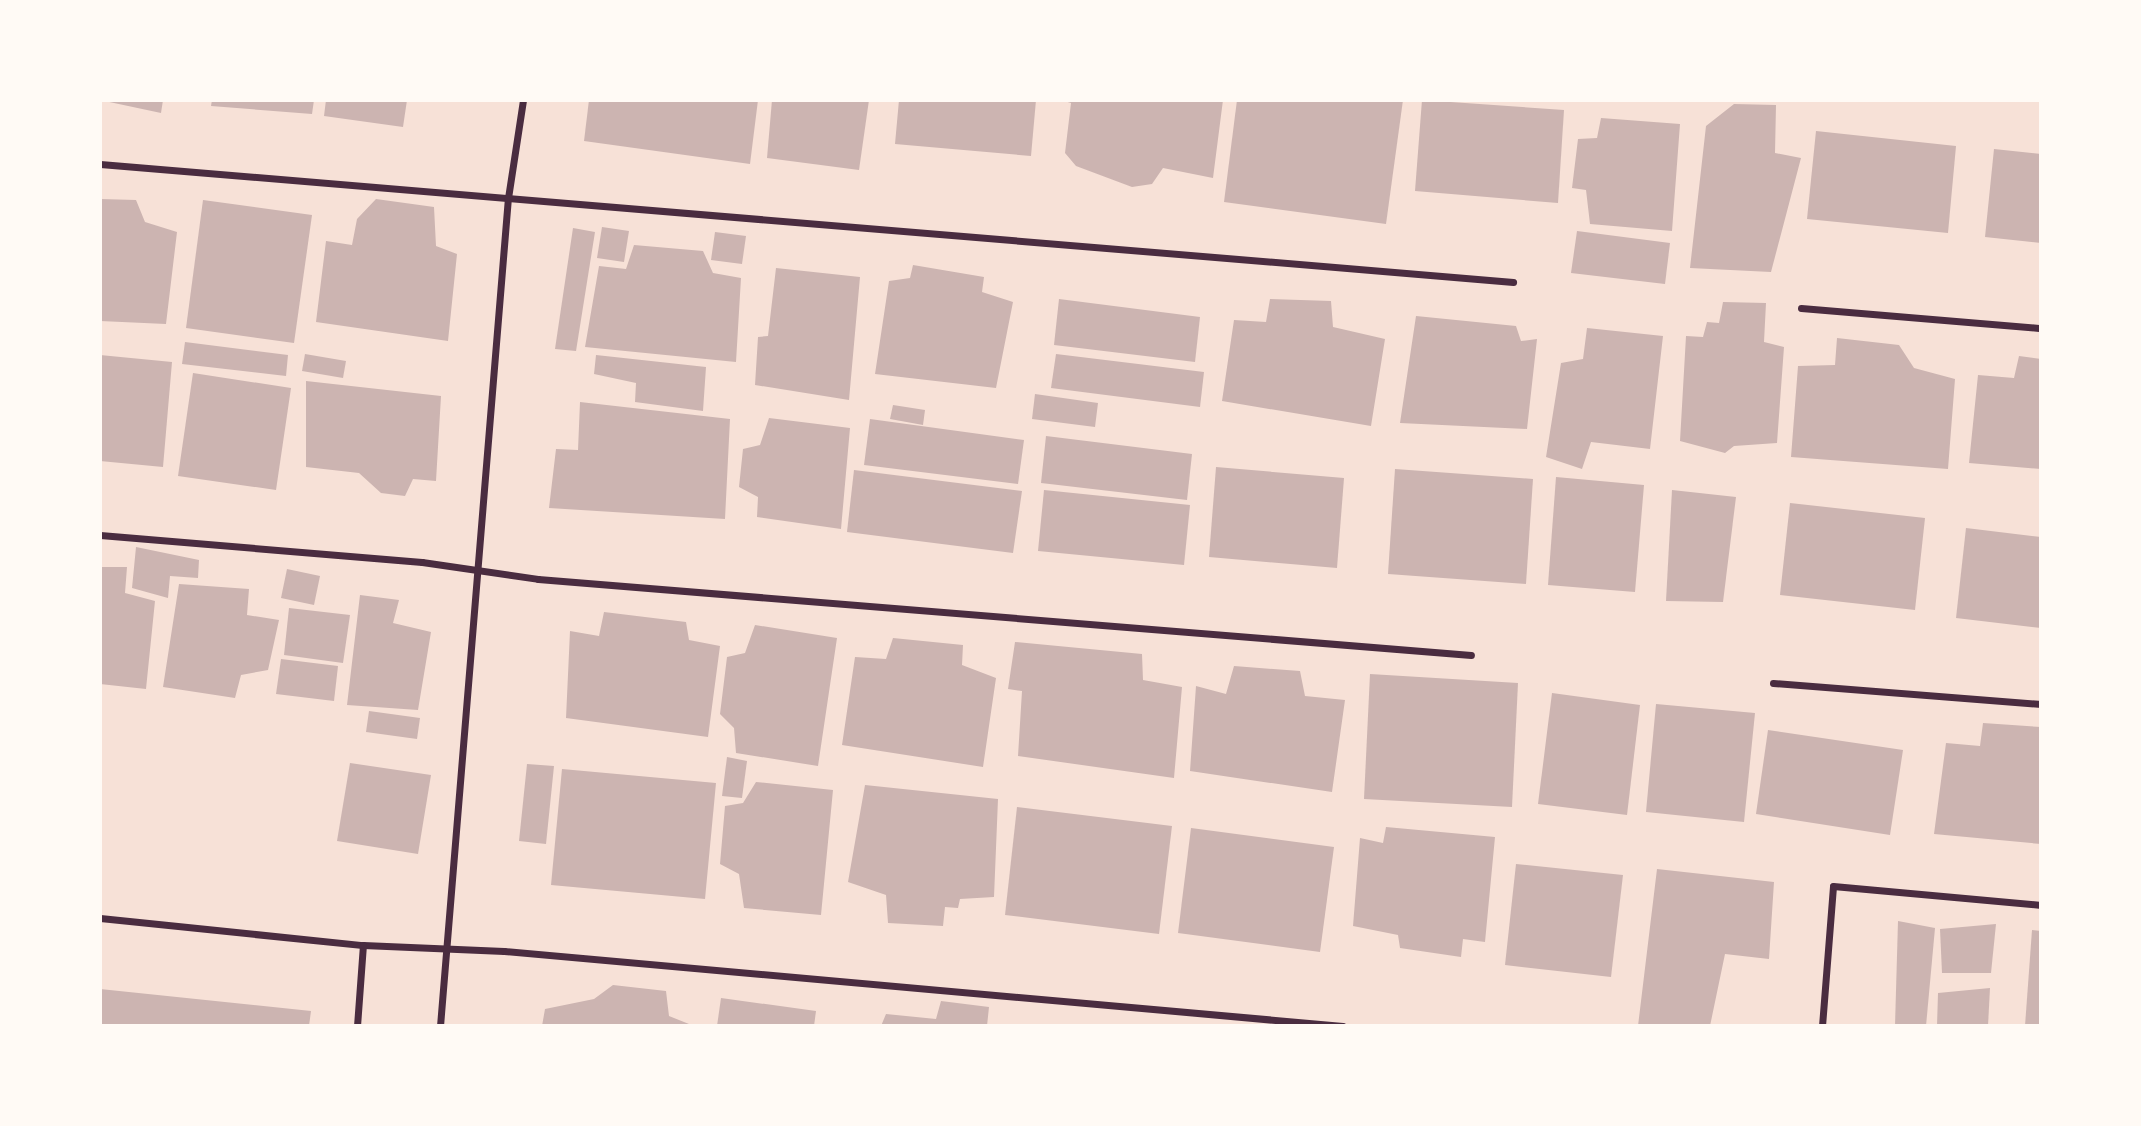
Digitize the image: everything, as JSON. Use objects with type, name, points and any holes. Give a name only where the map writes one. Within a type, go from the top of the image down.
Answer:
[{"type":"street","points":[[440,1026],[449,952],[508,198],[523,100]]},
{"type":"street","points":[[100,164],[1513,282]]},
{"type":"street","points":[[1801,308],[2041,328]]},
{"type":"street","points":[[100,536],[478,570],[538,579],[1471,655]]},
{"type":"street","points":[[1773,683],[2041,704]]},
{"type":"street","points":[[1822,1026],[1833,886],[2041,905]]},
{"type":"street","points":[[100,918],[363,945],[449,952],[504,951],[1343,1026]]},
{"type":"street","points":[[357,1026],[363,945]]},
{"type":"building","points":[[100,100],[163,100],[161,113]]},
{"type":"building","points":[[212,100],[314,100],[312,114],[211,106]]},
{"type":"building","points":[[326,100],[407,100],[403,127],[324,116]]},
{"type":"building","points":[[589,100],[758,100],[750,164],[584,141]]},
{"type":"building","points":[[772,100],[869,100],[859,170],[767,158]]},
{"type":"building","points":[[899,100],[1036,100],[1031,156],[895,144]]},
{"type":"building","points":[[1061,100],[1223,100],[1213,178],[1163,168],[1152,184],[1132,187],[1076,166],[1065,153],[1071,103]]},
{"type":"building","points":[[1237,100],[1403,100],[1386,224],[1224,202]]},
{"type":"building","points":[[1422,100],[1564,110],[1558,203],[1415,191]]},
{"type":"building","points":[[1734,104],[1776,105],[1775,153],[1801,158],[1771,272],[1690,268],[1706,126]]},
{"type":"building","points":[[1601,118],[1680,124],[1672,231],[1590,224],[1586,190],[1572,188],[1578,139],[1597,138]]},
{"type":"building","points":[[1816,131],[1956,146],[1948,233],[1807,219]]},
{"type":"building","points":[[1994,149],[2041,154],[2041,243],[1985,237]]},
{"type":"building","points":[[100,199],[136,200],[145,222],[177,232],[166,324],[100,321]]},
{"type":"building","points":[[376,199],[434,207],[436,246],[457,254],[448,341],[316,322],[326,241],[352,245],[357,219]]},
{"type":"building","points":[[203,200],[312,215],[294,343],[186,328]]},
{"type":"building","points":[[602,227],[629,231],[624,262],[597,258]]},
{"type":"building","points":[[573,228],[595,232],[576,351],[555,349]]},
{"type":"building","points":[[1577,231],[1670,243],[1665,284],[1571,273]]},
{"type":"building","points":[[715,232],[746,236],[742,264],[711,260]]},
{"type":"building","points":[[634,245],[703,251],[713,273],[741,278],[736,362],[585,347],[599,266],[626,269]]},
{"type":"building","points":[[913,265],[984,277],[982,292],[1013,302],[996,388],[875,374],[889,281],[910,278]]},
{"type":"building","points":[[776,268],[860,277],[849,400],[755,385],[758,337],[768,336]]},
{"type":"building","points":[[1059,299],[1200,317],[1195,362],[1054,345]]},
{"type":"building","points":[[1270,299],[1331,301],[1333,327],[1385,339],[1371,426],[1222,401],[1234,320],[1266,322]]},
{"type":"building","points":[[1723,302],[1766,303],[1764,342],[1784,347],[1777,443],[1734,446],[1725,453],[1680,441],[1686,336],[1703,337],[1707,322],[1719,323]]},
{"type":"building","points":[[1416,316],[1516,326],[1521,341],[1537,339],[1527,429],[1400,423]]},
{"type":"building","points":[[1587,328],[1663,336],[1650,449],[1591,442],[1582,469],[1546,457],[1561,363],[1583,359]]},
{"type":"building","points":[[1837,338],[1899,345],[1914,368],[1955,379],[1948,469],[1791,457],[1798,366],[1835,365]]},
{"type":"building","points":[[185,342],[288,355],[286,376],[182,364]]},
{"type":"building","points":[[305,354],[346,361],[343,378],[302,371]]},
{"type":"building","points":[[1056,354],[1204,372],[1200,407],[1051,388]]},
{"type":"building","points":[[100,355],[172,362],[163,467],[100,461]]},
{"type":"building","points":[[596,355],[706,367],[703,411],[635,402],[636,383],[594,374]]},
{"type":"building","points":[[2019,356],[2041,359],[2041,469],[1969,463],[1978,375],[2014,378]]},
{"type":"building","points":[[193,373],[291,388],[276,490],[178,476]]},
{"type":"building","points":[[306,381],[441,396],[436,481],[413,479],[405,496],[381,493],[359,473],[306,467]]},
{"type":"building","points":[[1035,394],[1098,403],[1095,427],[1032,419]]},
{"type":"building","points":[[580,402],[730,419],[725,519],[549,508],[556,449],[578,450]]},
{"type":"building","points":[[893,405],[925,410],[923,425],[890,419]]},
{"type":"building","points":[[769,418],[850,428],[841,529],[757,517],[758,497],[739,487],[743,449],[760,445]]},
{"type":"building","points":[[870,419],[1024,440],[1018,484],[864,465]]},
{"type":"building","points":[[1046,436],[1192,454],[1187,500],[1041,483]]},
{"type":"building","points":[[1216,467],[1344,478],[1337,568],[1209,557]]},
{"type":"building","points":[[1395,469],[1533,479],[1526,584],[1388,574]]},
{"type":"building","points":[[854,470],[1022,491],[1013,553],[847,532]]},
{"type":"building","points":[[1556,477],[1644,485],[1635,592],[1548,585]]},
{"type":"building","points":[[1044,490],[1190,505],[1184,565],[1038,551]]},
{"type":"building","points":[[1672,490],[1736,497],[1723,602],[1666,601]]},
{"type":"building","points":[[1790,503],[1925,518],[1915,610],[1780,595]]},
{"type":"building","points":[[1966,528],[2041,537],[2041,628],[1956,618]]},
{"type":"building","points":[[136,547],[199,560],[198,578],[170,576],[168,598],[132,588]]},
{"type":"building","points":[[100,567],[127,567],[125,593],[155,601],[146,689],[100,684]]},
{"type":"building","points":[[287,569],[320,576],[314,605],[281,598]]},
{"type":"building","points":[[179,584],[249,589],[247,615],[279,620],[268,670],[241,675],[235,698],[163,687]]},
{"type":"building","points":[[360,595],[399,600],[393,623],[431,632],[418,710],[347,705]]},
{"type":"building","points":[[289,608],[350,615],[343,663],[284,655]]},
{"type":"building","points":[[604,612],[686,622],[689,640],[720,646],[708,737],[566,718],[570,631],[599,636]]},
{"type":"building","points":[[755,625],[837,638],[818,766],[736,753],[734,728],[720,714],[727,657],[745,653]]},
{"type":"building","points":[[893,638],[963,645],[962,665],[996,678],[983,767],[842,745],[855,657],[886,659]]},
{"type":"building","points":[[1015,642],[1142,654],[1143,680],[1182,687],[1174,778],[1018,756],[1022,691],[1008,689]]},
{"type":"building","points":[[281,659],[338,666],[334,701],[276,694]]},
{"type":"building","points":[[1234,666],[1300,671],[1305,696],[1345,700],[1332,792],[1190,771],[1196,686],[1226,694]]},
{"type":"building","points":[[1370,674],[1518,683],[1512,807],[1364,799]]},
{"type":"building","points":[[1552,693],[1640,705],[1627,815],[1538,804]]},
{"type":"building","points":[[1656,704],[1755,713],[1744,822],[1646,812]]},
{"type":"building","points":[[369,711],[420,718],[417,739],[366,732]]},
{"type":"building","points":[[1983,723],[2041,727],[2041,844],[1934,834],[1946,743],[1980,746]]},
{"type":"building","points":[[1768,730],[1903,750],[1890,835],[1756,814]]},
{"type":"building","points":[[727,757],[747,761],[742,798],[722,796]]},
{"type":"building","points":[[350,763],[431,775],[418,854],[337,841]]},
{"type":"building","points":[[527,764],[554,766],[546,844],[519,841]]},
{"type":"building","points":[[562,769],[716,783],[705,899],[551,885]]},
{"type":"building","points":[[756,782],[833,790],[821,915],[744,908],[739,874],[720,864],[725,806],[743,803]]},
{"type":"building","points":[[865,785],[998,799],[994,897],[960,899],[958,908],[945,907],[943,926],[888,923],[886,895],[848,882]]},
{"type":"building","points":[[1017,807],[1172,826],[1159,934],[1005,915]]},
{"type":"building","points":[[1386,827],[1495,837],[1485,942],[1463,939],[1461,957],[1400,948],[1398,935],[1353,926],[1360,838],[1383,843]]},
{"type":"building","points":[[1191,828],[1334,847],[1320,952],[1178,933]]},
{"type":"building","points":[[1516,864],[1623,875],[1611,977],[1505,965]]},
{"type":"building","points":[[1657,869],[1774,882],[1769,959],[1725,954],[1710,1026],[1638,1026]]},
{"type":"building","points":[[1898,921],[1935,928],[1926,1026],[1895,1026]]},
{"type":"building","points":[[1996,924],[1991,973],[1942,973],[1940,929]]},
{"type":"building","points":[[2032,930],[2041,931],[2041,1026],[2025,1026]]},
{"type":"building","points":[[613,985],[666,991],[669,1016],[694,1026],[542,1026],[545,1009],[594,999]]},
{"type":"building","points":[[1990,988],[1988,1026],[1937,1026],[1938,993]]},
{"type":"building","points":[[100,989],[311,1011],[309,1026],[100,1026]]},
{"type":"building","points":[[721,998],[816,1011],[814,1026],[717,1026]]},
{"type":"building","points":[[941,1001],[989,1007],[987,1026],[881,1026],[886,1014],[936,1019]]}]
